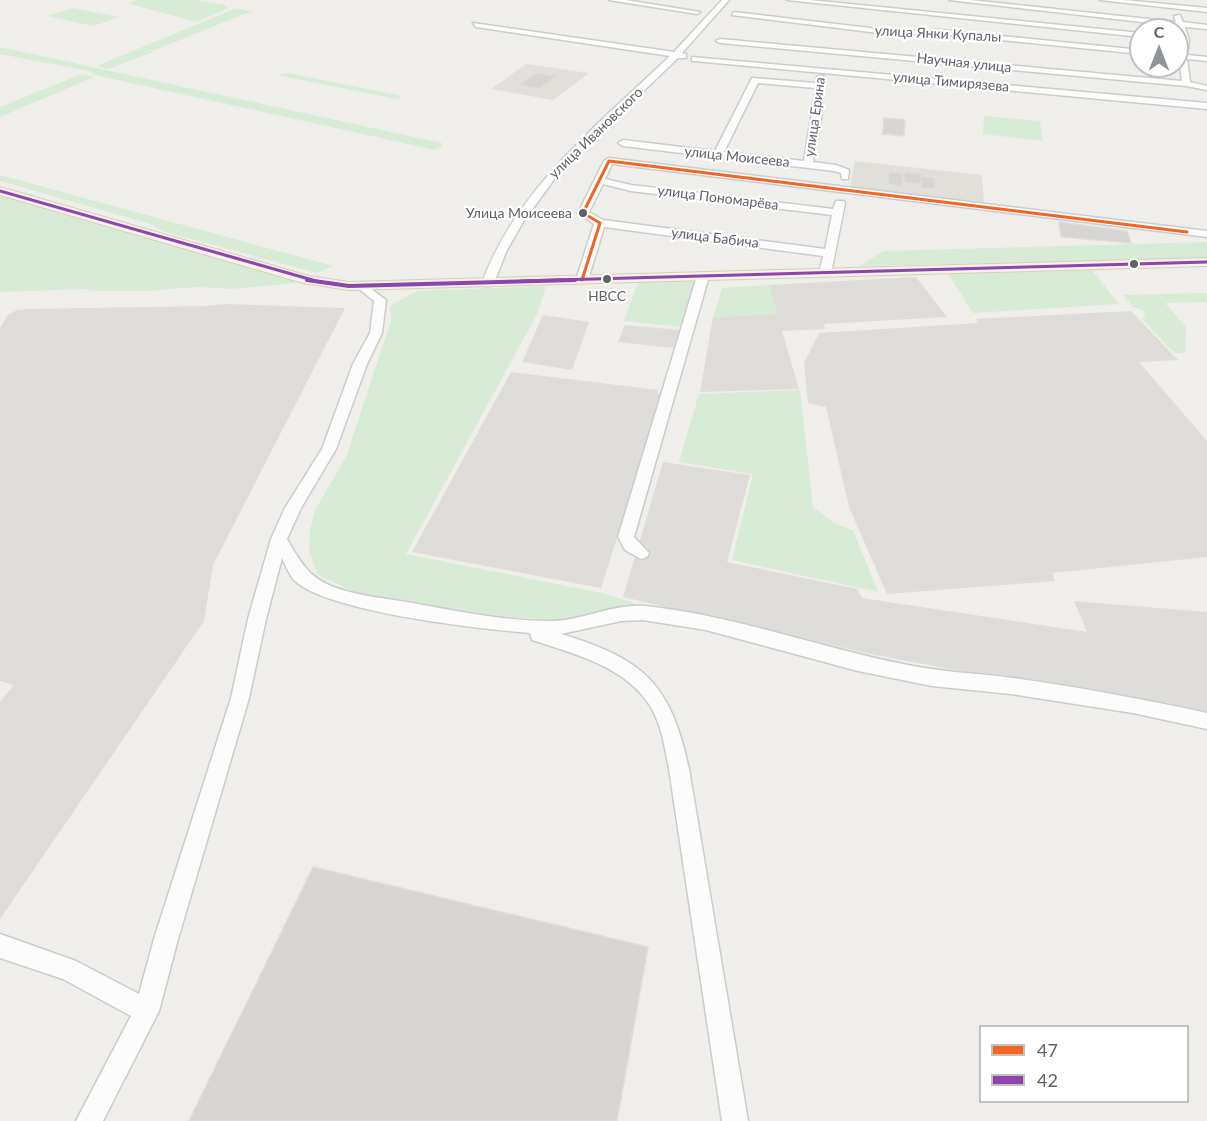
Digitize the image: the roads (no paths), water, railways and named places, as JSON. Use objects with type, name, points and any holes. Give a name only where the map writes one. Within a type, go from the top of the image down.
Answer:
[{"type":"main road","points":[[0,192],[308,280],[363,287],[1207,262]]},
{"type":"street","points":[[612,0],[697,12]]},
{"type":"street","name":"улица Ивановского","points":[[680,56],[726,0]]},
{"type":"street","name":"улица Ивановского","points":[[493,283],[514,229],[540,188],[558,168],[680,56],[731,0]]},
{"type":"street","points":[[790,0],[1129,34]]},
{"type":"street","points":[[913,14],[915,0]]},
{"type":"street","points":[[952,0],[1013,3],[1132,18]]},
{"type":"street","points":[[1103,0],[1175,4],[1207,10]]},
{"type":"street","points":[[1013,3],[1011,11],[1023,22]]},
{"type":"street","name":"улица Янки Купалы","points":[[734,14],[895,33],[952,33],[1129,51]]},
{"type":"street","points":[[900,56],[919,18],[913,14]]},
{"type":"street","points":[[476,25],[680,56]]},
{"type":"street","points":[[1189,25],[1207,27]]},
{"type":"street","name":"Научная улица","points":[[720,41],[900,56],[1186,84],[1207,88]]},
{"type":"street","points":[[1189,57],[1207,59]]},
{"type":"street","name":"улица Тимирязева","points":[[695,59],[1207,106]]},
{"type":"street","name":"улица Ерина","points":[[808,165],[817,118],[822,70]]},
{"type":"street","points":[[1185,78],[1186,84]]},
{"type":"street","points":[[718,155],[755,80],[820,86]]},
{"type":"street","name":"улица Моисеева","points":[[622,143],[842,170],[846,172],[845,177]]},
{"type":"street","points":[[582,280],[600,223],[583,213],[609,161],[1207,234]]},
{"type":"street","name":"улица Пономарёва","points":[[599,180],[631,188],[838,213]]},
{"type":"street","points":[[825,273],[842,191]]},
{"type":"street","name":"улица Бабича","points":[[600,223],[829,253]]},
{"type":"street","points":[[641,553],[631,546],[626,537],[703,276]]},
{"type":"street","points":[[89,1121],[147,1011],[166,939],[240,698],[257,618],[279,539],[293,508],[329,449],[360,364],[376,333],[381,300],[363,287]]},
{"type":"street","points":[[279,539],[299,573],[316,586],[342,597],[559,639],[595,654],[634,675],[658,701],[670,733],[680,786],[735,1121]]},
{"type":"street","points":[[473,621],[550,628],[573,626],[621,614],[643,613],[706,623],[858,663],[932,678],[1011,686],[1133,705],[1207,721]]},
{"type":"street","points":[[0,946],[68,969],[147,1011]]},
{"type":"place","name":"Улица Моисеева","points":[[583,213]]},
{"type":"place","name":"НВСС","points":[[607,279]]}]
